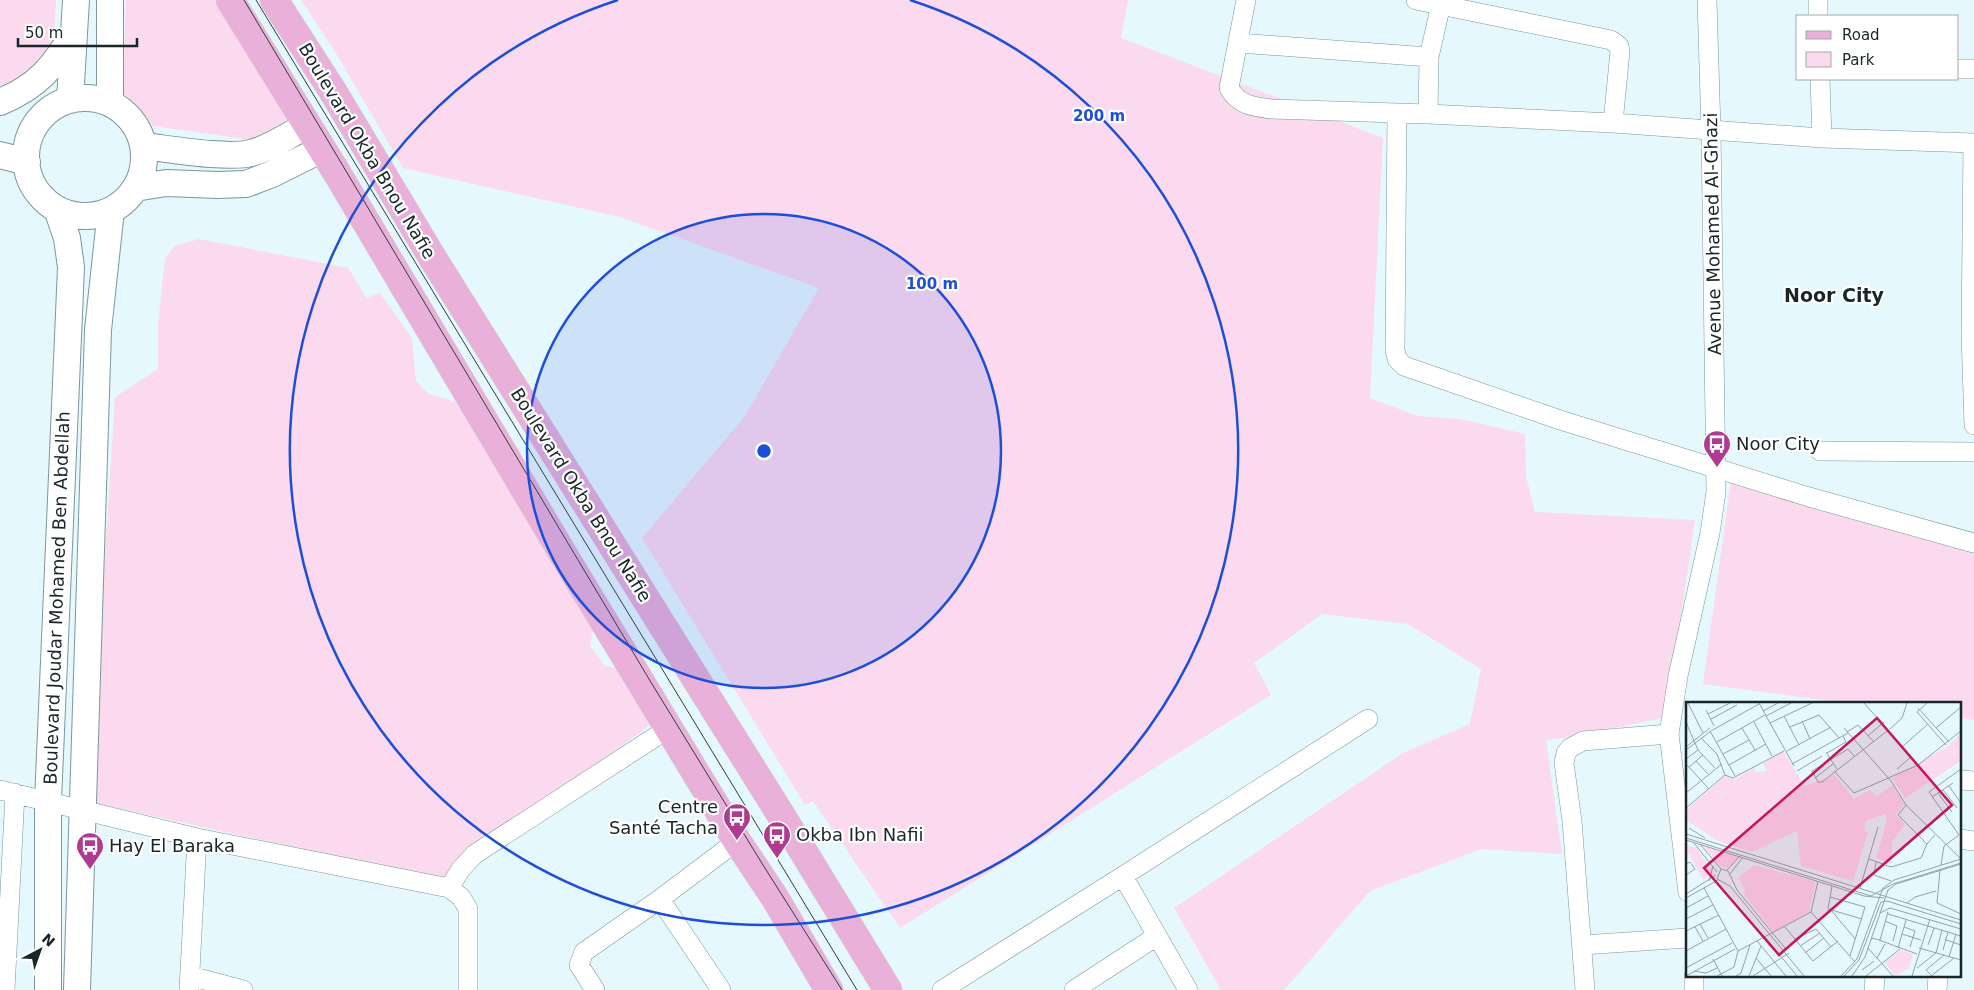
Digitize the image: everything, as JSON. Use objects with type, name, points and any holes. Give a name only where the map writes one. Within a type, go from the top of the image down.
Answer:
[{"type":"main road","points":[[70,100],[76,0]]},
{"type":"main road","points":[[110,0],[110,103]]},
{"type":"main road","points":[[230,0],[322,149],[736,841],[775,898],[829,990]]},
{"type":"main road","name":"Boulevard Okba Bnou Nafie","points":[[274,0],[332,90],[437,265],[786,823],[888,990]]},
{"type":"main road","points":[[0,102],[17,95],[41,79],[60,58],[74,32]]},
{"type":"main road","points":[[90,98],[110,103],[124,113],[135,126],[143,146],[142,173],[135,188],[125,201],[111,210],[98,215],[70,214],[57,209],[40,196],[30,178],[27,162],[28,142],[33,128],[42,116],[54,106],[70,100],[90,98]]},
{"type":"main road","points":[[0,114],[42,116]]},
{"type":"main road","points":[[143,146],[229,155],[250,154],[267,148],[307,125]]},
{"type":"main road","points":[[135,188],[166,183],[218,186],[246,184],[272,174],[322,149]]},
{"type":"main road","points":[[0,155],[27,162]]},
{"type":"main road","name":"Boulevard Joudar Mohamed Ben Abdellah","points":[[48,990],[48,802],[71,267],[67,238],[57,209]]},
{"type":"main road","name":"Boulevard Joudar Mohamed Ben Abdellah","points":[[77,990],[98,330],[111,210]]},
{"type":"street","points":[[1246,0],[1229,88],[1238,101],[1255,107],[1613,123],[1822,138],[1973,143],[1974,424]]},
{"type":"street","points":[[1416,0],[1441,2],[1612,40],[1619,46],[1620,50],[1613,123]]},
{"type":"street","name":"Avenue Mohamed Al-Ghazi","points":[[1686,875],[1669,734],[1678,676],[1710,533],[1716,492],[1717,468],[1707,0]]},
{"type":"street","points":[[1818,0],[1818,15]]},
{"type":"street","points":[[1428,114],[1429,57],[1441,2]]},
{"type":"street","points":[[1239,42],[1429,57]]},
{"type":"street","points":[[1959,69],[1974,69]]},
{"type":"street","points":[[1820,80],[1822,138]]},
{"type":"street","points":[[1397,113],[1394,350],[1397,359],[1404,366],[1524,407],[1856,512],[1974,543]]},
{"type":"street","points":[[1820,451],[1974,452]]},
{"type":"street","points":[[942,990],[1124,876],[1368,719]]},
{"type":"street","points":[[449,888],[461,869],[475,854],[669,728]]},
{"type":"street","points":[[1585,990],[1572,820],[1564,763],[1566,753],[1575,744],[1583,741],[1669,734]]},
{"type":"street","points":[[5,990],[7,791],[197,838],[449,888],[461,897],[468,910],[468,990]]},
{"type":"street","points":[[197,838],[190,983],[243,990]]},
{"type":"street","points":[[595,990],[579,965],[584,952],[660,899],[736,841]]},
{"type":"street","points":[[1124,876],[1188,990]]},
{"type":"street","points":[[660,899],[721,990]]},
{"type":"street","points":[[1074,990],[1157,936]]},
{"type":"street","points":[[1582,945],[1686,938]]},
{"type":"green space","points":[[0,0],[56,0],[51,84],[38,94],[0,86]]},
{"type":"green space","points":[[126,0],[220,0],[293,116],[252,140],[153,126],[123,92]]},
{"type":"green space","points":[[301,0],[1128,0],[1121,38],[1383,138],[1370,398],[1417,416],[1460,419],[1525,434],[1526,476],[1535,512],[1695,520],[1666,717],[1572,737],[1546,740],[1562,854],[1482,849],[1370,891],[1284,990],[1221,990],[1174,908],[1403,753],[1470,724],[1481,669],[1408,624],[1322,614],[1254,663],[1271,695],[900,928],[813,801],[805,805],[642,538],[745,416],[819,288],[620,217],[403,168],[337,55]]},
{"type":"green space","points":[[199,239],[348,268],[367,298],[380,293],[412,338],[416,381],[428,394],[460,403],[593,630],[590,646],[605,666],[616,668],[650,725],[442,880],[90,802],[115,397],[158,369],[158,323],[165,258],[175,246]]},
{"type":"green space","points":[[1731,480],[1974,545],[1974,720],[1962,718],[1962,702],[1839,702],[1703,684]]},
{"type":"tram line","points":[[244,0],[652,684],[842,990]]},
{"type":"tram line","points":[[256,0],[857,990]]},
{"type":"place","name":"Noor City","points":[[1717,468]]},
{"type":"place","name":"Centre Santé Tacha","points":[[737,841]]},
{"type":"place","name":"Okba Ibn Nafii","points":[[777,859]]},
{"type":"place","name":"Hay El Baraka","points":[[90,870]]},
{"type":"district","name":"Noor City","points":[[1834,295]]}]
